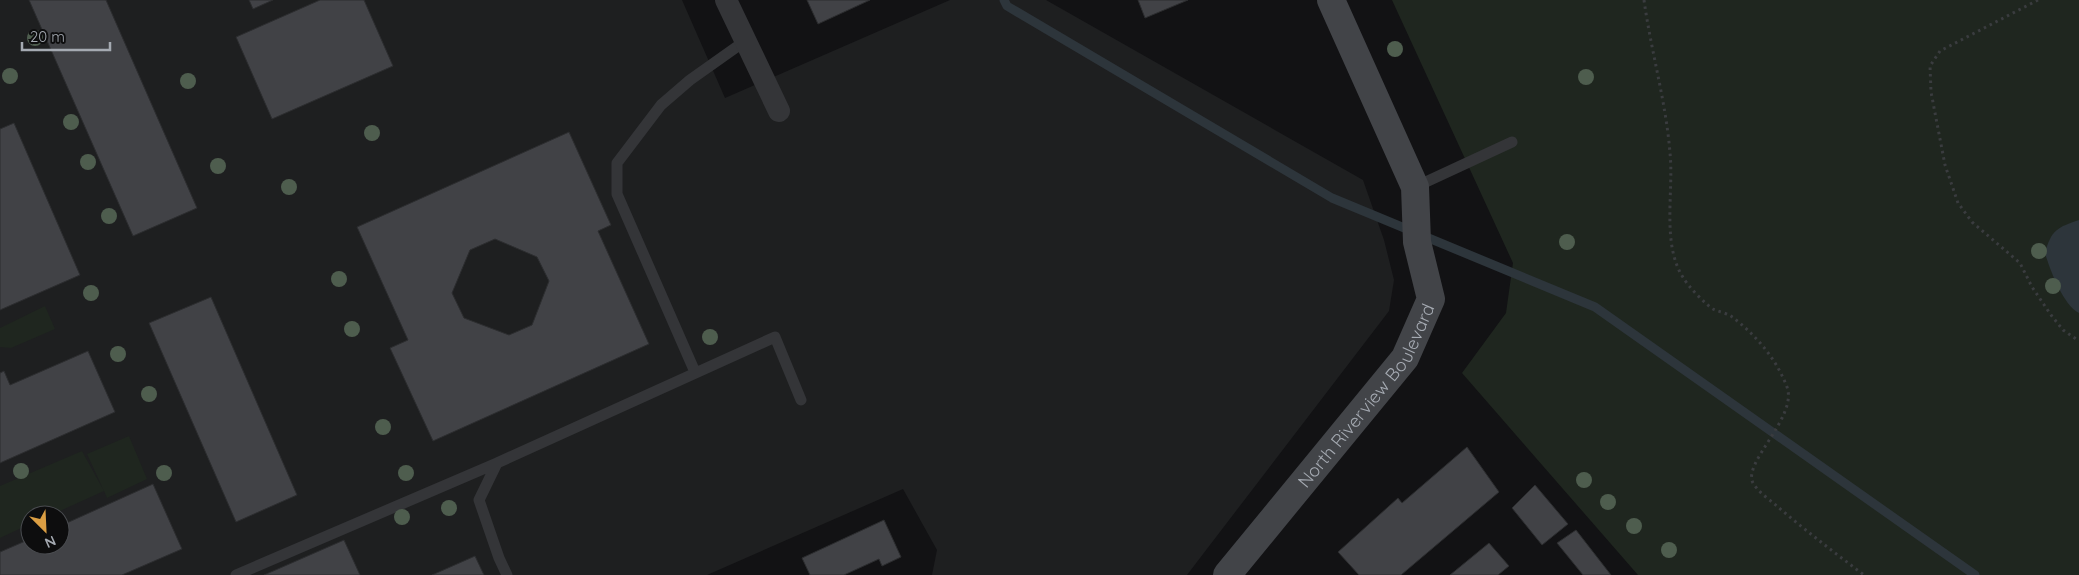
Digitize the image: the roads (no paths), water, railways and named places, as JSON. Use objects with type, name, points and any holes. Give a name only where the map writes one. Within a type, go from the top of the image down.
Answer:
[{"type":"street","points":[[726,0],[779,111]]},
{"type":"street","name":"North Riverview Boulevard","points":[[1236,572],[1405,358],[1431,299],[1416,242],[1415,187],[1331,0]]},
{"type":"lane","points":[[695,372],[617,194],[617,164],[661,105],[690,80],[745,41]]},
{"type":"lane","points":[[1415,187],[1512,142]]},
{"type":"lane","points":[[236,575],[497,463],[775,337],[801,400]]},
{"type":"lane","points":[[497,463],[479,500],[499,558],[507,575]]},
{"type":"waterway","points":[[1004,0],[1007,6],[1332,198],[1595,307],[1975,575]]}]
